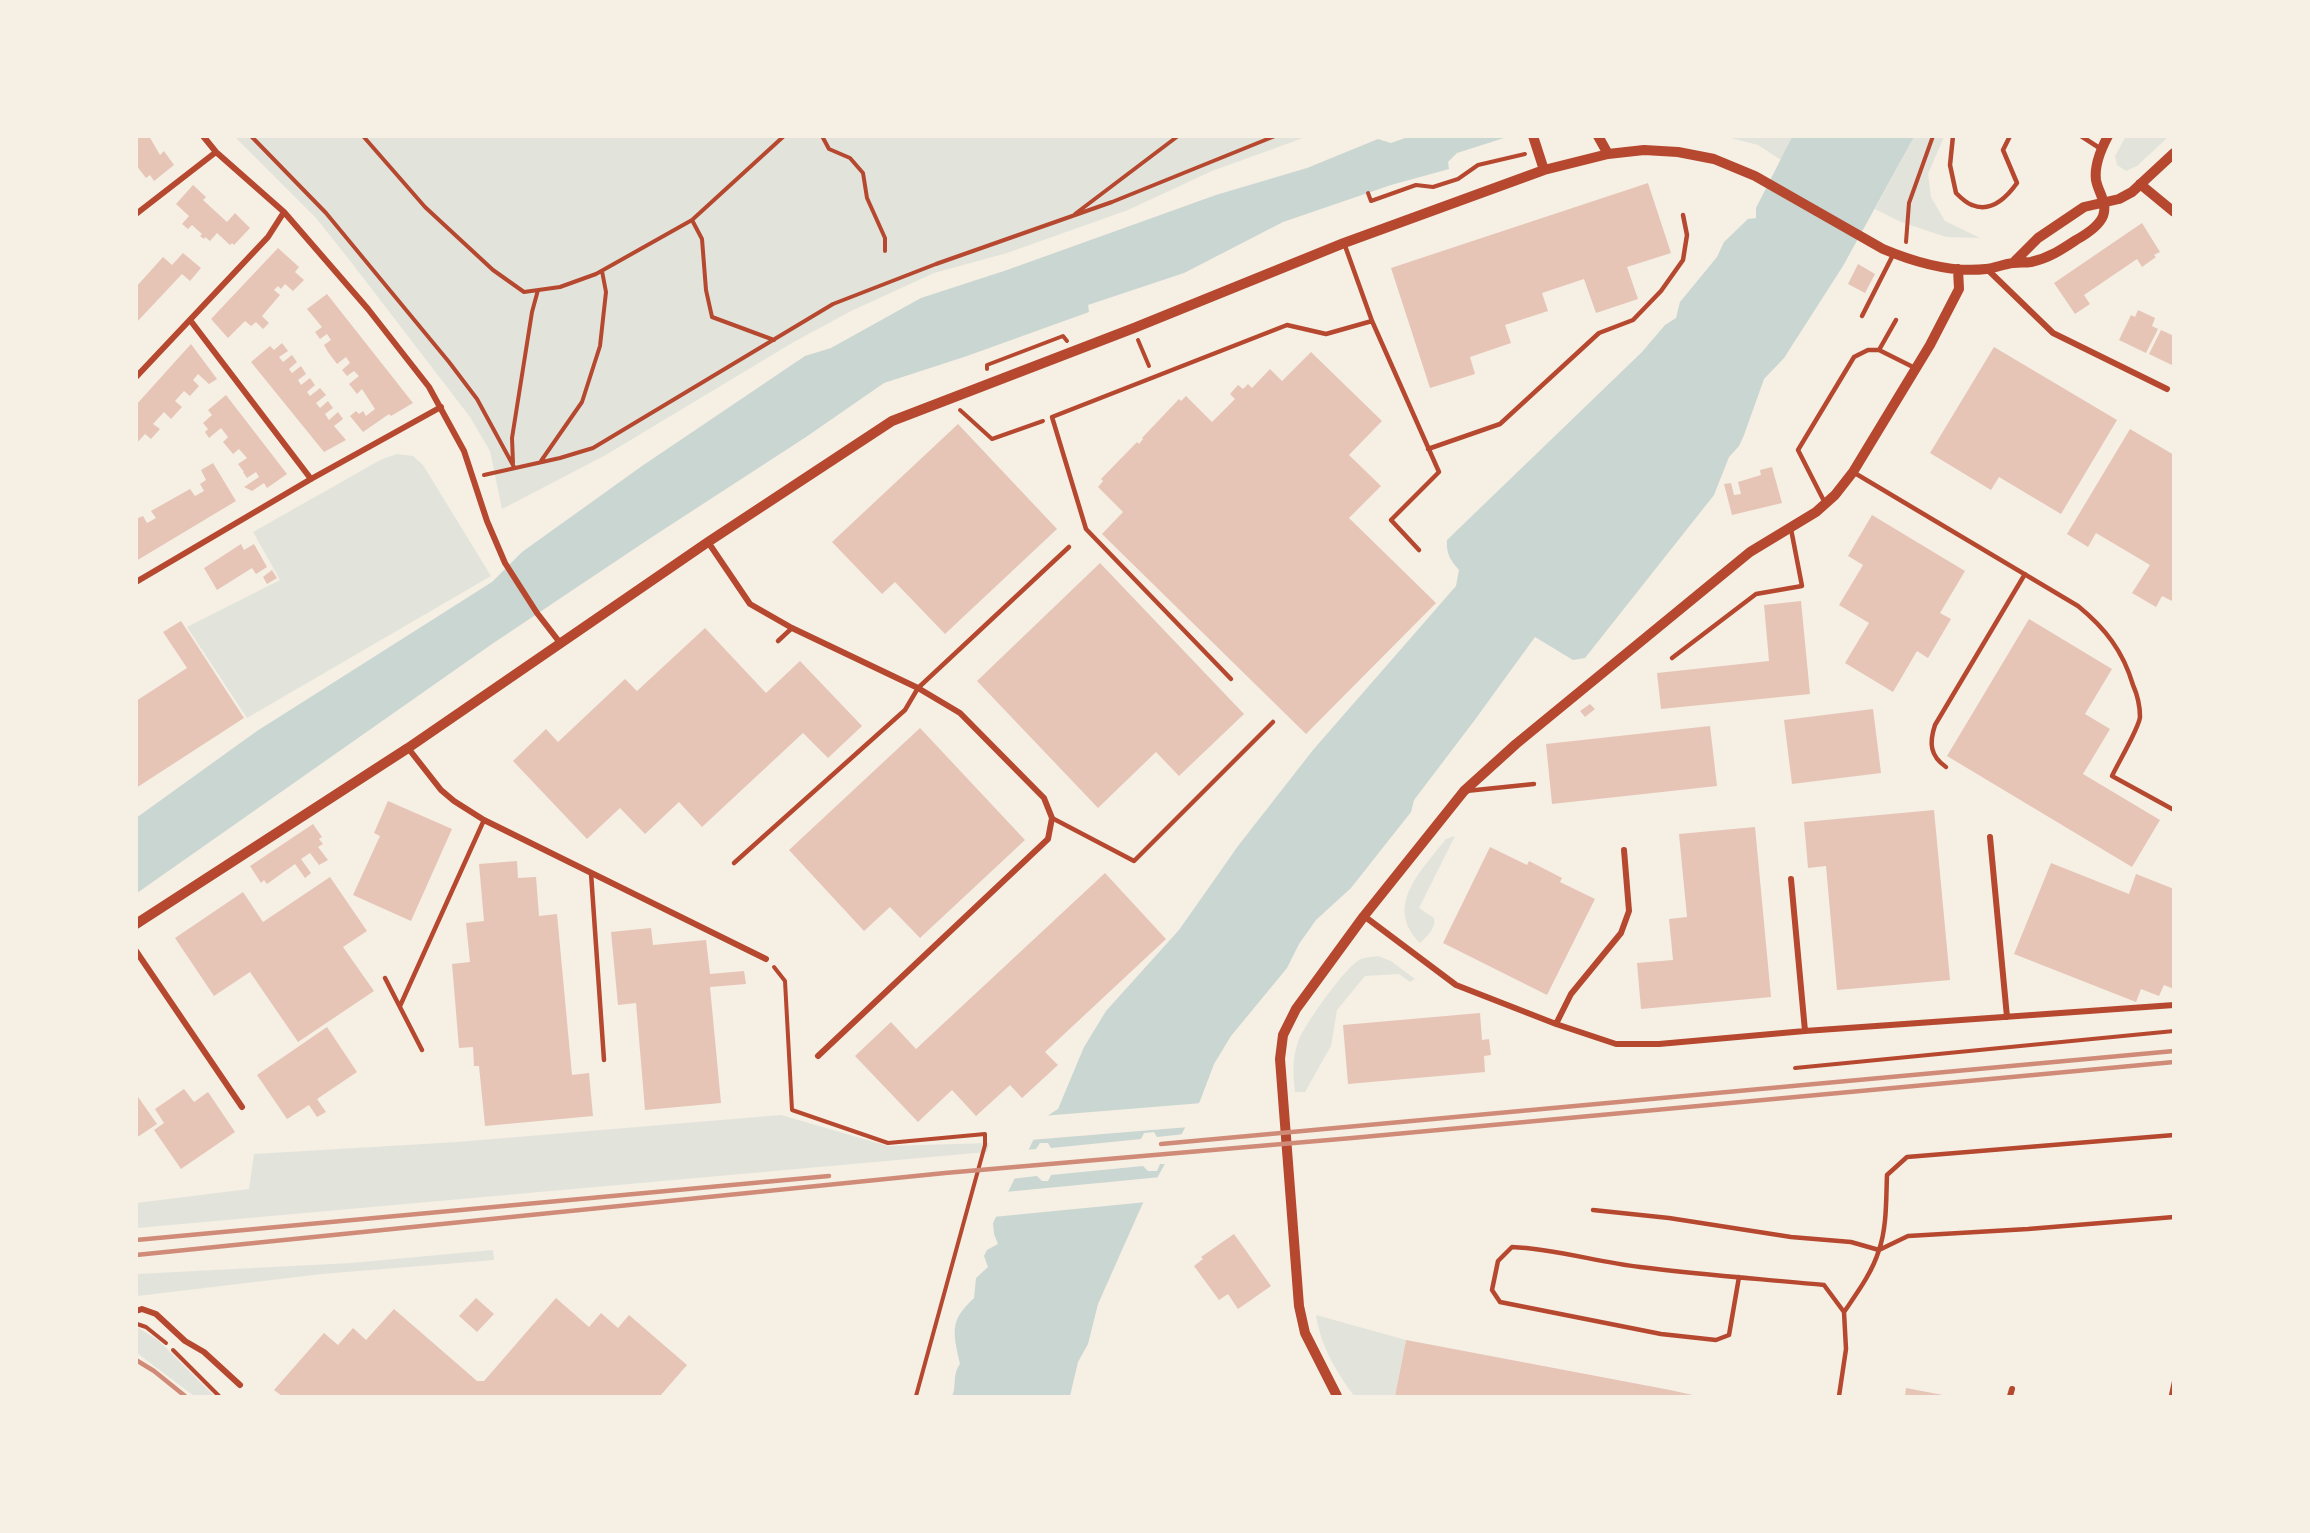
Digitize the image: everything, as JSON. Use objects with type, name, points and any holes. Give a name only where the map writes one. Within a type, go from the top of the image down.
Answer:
[{"type":"street","points":[[203,136],[216,152],[284,212],[368,309],[429,387],[464,451],[505,564],[537,613],[561,644]]},
{"type":"street","points":[[1598,136],[1608,154]]},
{"type":"street","points":[[136,924],[408,748],[708,542],[892,421],[1134,328],[1344,243],[1544,170],[1608,154],[1644,150],[1678,152],[1714,159],[1755,176],[1867,240],[1905,258],[1958,269],[1986,269],[2013,262],[2029,262],[2050,257],[2080,238],[2103,216],[2104,203],[2096,181],[2096,169],[2101,149],[2108,136]]},
{"type":"street","points":[[1535,145],[1544,170]]},
{"type":"street","points":[[136,214],[216,152]]},
{"type":"street","points":[[2013,262],[2038,238],[2084,207],[2104,203],[2132,192],[2174,153]]},
{"type":"street","points":[[2140,184],[2174,212]]},
{"type":"street","points":[[136,377],[268,237],[284,212]]},
{"type":"street","points":[[1337,1396],[1305,1333],[1299,1306],[1280,1059],[1284,1035],[1296,1009],[1364,916],[1464,791],[1516,744],[1741,560],[1791,529],[1835,495],[1853,472],[1959,290],[1958,269]]},
{"type":"street","points":[[1986,269],[2053,333],[2167,389]]},
{"type":"street","points":[[190,320],[311,479]]},
{"type":"street","points":[[136,582],[311,479],[441,407]]},
{"type":"street","points":[[708,542],[750,604],[792,628],[918,688],[960,713],[1044,798],[1052,818],[1048,839],[818,1056]]},
{"type":"street","points":[[408,748],[447,795],[484,820],[766,959]]},
{"type":"street","points":[[1990,837],[2007,1017]]},
{"type":"street","points":[[1556,1024],[1571,994],[1621,933],[1629,911],[1624,850]]},
{"type":"street","points":[[1791,879],[1805,1031]]},
{"type":"street","points":[[1364,916],[1456,985],[1556,1024],[1616,1044],[1659,1044],[1805,1031],[2174,1005]]},
{"type":"street","points":[[136,951],[242,1107]]},
{"type":"street","points":[[136,1311],[142,1309],[156,1314],[185,1341],[204,1352],[240,1385]]},
{"type":"lane","points":[[1953,136],[1950,165],[1956,193],[1972,205],[1987,207],[2008,197],[2017,183],[2003,150],[2010,136]]},
{"type":"lane","points":[[2081,136],[2101,149]]},
{"type":"lane","points":[[1428,449],[1500,424],[1599,333],[1633,320],[1661,291],[1683,260],[1687,235],[1683,215]]},
{"type":"lane","points":[[1344,243],[1372,321],[1438,472],[1391,520],[1419,550]]},
{"type":"lane","points":[[1862,316],[1894,253]]},
{"type":"lane","points":[[1879,350],[1896,320]]},
{"type":"lane","points":[[1231,679],[1086,529],[1052,417],[1287,325],[1326,334],[1372,321]]},
{"type":"lane","points":[[1825,504],[1798,450],[1854,357],[1868,350],[1879,350],[1915,368]]},
{"type":"lane","points":[[1853,472],[2078,606],[2098,622],[2114,641],[2127,666],[2137,694],[2140,718],[2112,776],[2174,810]]},
{"type":"lane","points":[[1672,658],[1756,594],[1802,586],[1791,529]]},
{"type":"lane","points":[[735,863],[905,710],[918,688],[1070,547]]},
{"type":"lane","points":[[1946,767],[1936,760],[1932,749],[1931,737],[1935,725],[2025,574]]},
{"type":"lane","points":[[778,641],[792,628]]},
{"type":"lane","points":[[1052,818],[1134,861],[1273,722]]},
{"type":"lane","points":[[1464,791],[1534,784]]},
{"type":"lane","points":[[400,1006],[484,820]]},
{"type":"lane","points":[[591,873],[604,1059]]},
{"type":"lane","points":[[386,978],[422,1050]]},
{"type":"lane","points":[[1844,1312],[1866,1280],[1880,1250],[1887,1175],[1907,1157],[2174,1135]]},
{"type":"lane","points":[[1593,1210],[1669,1218],[1791,1237],[1851,1242],[1880,1250],[1908,1236],[2174,1217]]},
{"type":"lane","points":[[1740,1277],[1729,1335],[1716,1340],[1661,1334],[1500,1302],[1492,1290],[1498,1261],[1512,1247],[1543,1249],[1638,1267],[1824,1285],[1844,1312],[1846,1349],[1839,1396]]},
{"type":"lane","points":[[2171,1396],[2174,1382]]},
{"type":"path","points":[[251,136],[326,213],[449,362],[477,399],[514,467]]},
{"type":"path","points":[[363,136],[425,207],[493,270],[524,292],[560,287],[602,271],[692,220],[784,136]]},
{"type":"path","points":[[822,136],[829,149],[850,158],[862,173],[867,198],[885,238],[885,251]]},
{"type":"path","points":[[1071,217],[1178,136]]},
{"type":"path","points":[[474,477],[593,448],[833,304],[936,264],[1112,202],[1261,139],[1275,136]]},
{"type":"path","points":[[1905,258],[1909,203],[1933,136]]},
{"type":"path","points":[[1368,194],[1371,201],[1416,184],[1433,187],[1458,179],[1478,165],[1535,145]]},
{"type":"path","points":[[692,220],[702,239],[706,290],[712,317],[774,340]]},
{"type":"path","points":[[541,462],[582,402],[586,390],[600,346],[606,292],[602,271]]},
{"type":"path","points":[[514,467],[512,438],[532,312],[538,290]]},
{"type":"path","points":[[1134,328],[1154,378]]},
{"type":"path","points":[[948,399],[992,439],[1052,417]]},
{"type":"path","points":[[766,959],[785,981],[792,1110],[888,1143],[985,1134],[985,1146],[916,1396]]},
{"type":"path","points":[[1795,1068],[2174,1031]]},
{"type":"path","points":[[136,1324],[146,1326],[167,1344],[219,1396]]},
{"type":"shaded area","points":[[2126,136],[2168,137],[2137,166],[2126,171],[2117,165],[2115,156]]},
{"type":"shaded area","points":[[235,137],[1306,137],[1212,171],[1128,210],[1007,253],[934,273],[851,311],[792,343],[604,456],[502,509],[490,451],[470,417],[316,218]]},
{"type":"shaded area","points":[[1408,137],[1507,137],[1457,153],[1448,162],[1449,169],[1391,185],[1283,222],[1184,273],[1088,305],[1089,312],[884,383],[492,644],[137,893],[136,818],[257,731],[492,582],[522,552],[642,466],[805,356],[831,348],[921,298],[1007,270],[1216,195],[1307,168],[1378,139],[1391,143]]},
{"type":"shaded area","points":[[1727,137],[1792,137],[1781,160],[1758,145]]},
{"type":"shaded area","points":[[1792,137],[1914,137],[1843,266],[1784,358],[1764,379],[1744,435],[1739,446],[1729,457],[1714,495],[1585,658],[1573,660],[1535,637],[1414,800],[1411,812],[1351,888],[1316,920],[1299,944],[1287,968],[1231,1036],[1214,1064],[1200,1101],[1142,1205],[1098,1304],[1088,1344],[1078,1362],[1070,1396],[952,1396],[956,1372],[960,1364],[955,1328],[960,1314],[974,1298],[976,1278],[988,1267],[984,1256],[987,1250],[998,1244],[993,1223],[1044,1118],[1058,1109],[1084,1047],[1106,1011],[1179,930],[1238,846],[1313,750],[1456,586],[1459,570],[1449,556],[1447,540],[1642,352],[1665,325],[1676,318],[1680,302],[1717,257],[1724,242],[1748,219],[1756,218],[1756,208]]},
{"type":"shaded area","points":[[1914,137],[1944,137],[1928,174],[1931,197],[1945,221],[1980,238],[1946,237],[1901,222],[1875,209]]},
{"type":"shaded area","points":[[397,454],[413,456],[423,465],[491,576],[247,718],[187,627],[280,580],[253,532],[382,459]]},
{"type":"shaded area","points":[[1455,836],[1419,908],[1434,918],[1434,926],[1420,943],[1410,929],[1405,916],[1410,889],[1417,876],[1446,839]]},
{"type":"shaded area","points":[[1378,956],[1391,961],[1415,979],[1410,982],[1399,974],[1365,976],[1337,1010],[1331,1046],[1305,1092],[1295,1092],[1293,1073],[1295,1054],[1298,1042],[1308,1023],[1352,965],[1361,959]]},
{"type":"shaded area","points":[[781,1115],[888,1146],[989,1143],[987,1152],[137,1228],[136,1203],[249,1189],[254,1154],[457,1142]]},
{"type":"shaded area","points":[[493,1250],[494,1260],[322,1274],[137,1296],[137,1274],[351,1263]]},
{"type":"shaded area","points":[[1316,1315],[1406,1340],[1395,1396],[1354,1396],[1330,1358],[1318,1327]]},
{"type":"shaded area","points":[[137,1327],[158,1340],[214,1396],[194,1396],[137,1353]]},
{"type":"pier","points":[[1202,1103],[1189,1127],[1030,1140],[1042,1116]]},
{"type":"pier","points":[[1154,1132],[1157,1137],[1185,1134],[1168,1164],[1160,1164],[1157,1171],[1148,1171],[1143,1166],[1051,1175],[1048,1181],[1042,1181],[1037,1176],[1011,1179],[1025,1150],[1036,1149],[1040,1143],[1048,1143],[1051,1148],[1141,1139],[1144,1133]]},
{"type":"pier","points":[[1161,1177],[1147,1202],[993,1217],[1005,1192]]},
{"type":"building","points":[[136,136],[149,136],[160,155],[164,151],[174,165],[154,181],[150,175],[146,178],[136,165]]},
{"type":"building","points":[[1648,183],[1671,253],[1627,267],[1638,299],[1596,313],[1584,279],[1542,293],[1548,311],[1505,325],[1511,343],[1470,357],[1475,374],[1430,388],[1391,268]]},
{"type":"building","points":[[193,185],[206,197],[203,200],[227,222],[235,213],[250,228],[234,245],[232,243],[230,245],[217,233],[210,241],[205,237],[204,239],[192,225],[188,229],[182,224],[189,216],[176,204]]},
{"type":"building","points":[[2142,223],[2160,252],[2142,267],[2137,259],[2084,295],[2090,304],[2075,314],[2054,283]]},
{"type":"building","points":[[278,248],[299,267],[295,272],[304,280],[293,291],[285,284],[281,289],[278,286],[274,290],[280,295],[262,316],[269,323],[263,329],[256,322],[251,326],[245,321],[228,338],[211,319]]},
{"type":"building","points":[[183,253],[201,268],[190,281],[182,274],[136,323],[136,287],[163,257],[172,265]]},
{"type":"building","points":[[1858,264],[1875,274],[1865,293],[1848,284]]},
{"type":"building","points":[[327,294],[413,403],[391,416],[389,414],[363,432],[350,416],[356,411],[359,414],[363,411],[366,416],[375,409],[362,389],[357,394],[349,384],[359,376],[354,371],[347,376],[342,370],[350,363],[346,357],[337,364],[324,345],[331,340],[327,334],[320,339],[315,332],[322,327],[307,309]]},
{"type":"building","points":[[2138,310],[2155,318],[2152,326],[2158,329],[2146,353],[2119,340],[2131,315],[2135,317]]},
{"type":"building","points":[[2161,330],[2174,336],[2174,366],[2149,354]]},
{"type":"building","points":[[282,343],[288,351],[279,357],[283,362],[292,355],[297,362],[289,369],[292,373],[301,366],[306,374],[298,380],[301,385],[310,378],[315,385],[307,392],[310,396],[320,388],[326,395],[316,403],[320,408],[328,401],[333,408],[325,414],[329,420],[338,412],[343,419],[334,426],[346,440],[324,452],[251,362],[270,346],[274,350]]},
{"type":"building","points":[[191,344],[217,379],[209,384],[198,374],[193,380],[199,386],[190,396],[184,391],[175,401],[182,407],[171,419],[164,412],[153,424],[160,429],[151,439],[145,434],[136,444],[136,405]]},
{"type":"building","points":[[1994,347],[2117,420],[2061,514],[1999,477],[1991,490],[1930,453]]},
{"type":"building","points":[[1311,352],[1382,421],[1349,455],[1381,486],[1349,518],[1436,603],[1306,734],[1102,534],[1123,512],[1098,487],[1103,481],[1101,479],[1137,442],[1139,444],[1179,399],[1181,401],[1186,396],[1212,422],[1235,399],[1230,394],[1238,385],[1243,389],[1248,384],[1252,388],[1270,369],[1282,381]]},
{"type":"building","points":[[226,395],[287,474],[267,488],[264,483],[252,491],[244,487],[259,477],[256,472],[247,478],[243,472],[238,464],[247,458],[239,449],[233,454],[223,442],[228,437],[221,428],[209,438],[205,432],[208,429],[203,423],[212,415],[208,410]]},
{"type":"building","points":[[958,424],[1057,529],[945,634],[895,582],[882,594],[832,542]]},
{"type":"building","points":[[2130,429],[2174,455],[2174,602],[2162,596],[2156,607],[2132,593],[2150,565],[2096,533],[2088,547],[2067,534]]},
{"type":"building","points":[[213,463],[236,501],[136,561],[136,519],[143,516],[147,523],[156,518],[151,511],[190,489],[195,496],[204,491],[200,484],[206,480],[201,470]]},
{"type":"building","points":[[1772,467],[1782,503],[1732,515],[1724,484],[1731,483],[1734,495],[1741,494],[1738,482],[1761,475],[1760,470]]},
{"type":"building","points":[[1872,515],[1965,571],[1940,613],[1951,619],[1928,658],[1917,651],[1893,692],[1845,663],[1869,623],[1839,605],[1863,565],[1848,556]]},
{"type":"building","points":[[241,544],[244,550],[254,544],[267,567],[256,574],[252,568],[217,590],[204,568]]},
{"type":"building","points":[[1100,563],[1244,714],[1179,776],[1156,752],[1098,808],[977,681]]},
{"type":"building","points":[[272,570],[277,578],[267,584],[263,577]]},
{"type":"building","points":[[1801,601],[1810,694],[1661,709],[1657,673],[1769,661],[1764,605]]},
{"type":"building","points":[[2029,619],[2112,669],[2085,714],[2110,729],[2083,774],[2160,820],[2132,867],[1947,756]]},
{"type":"building","points":[[181,621],[244,718],[136,788],[136,701],[187,668],[163,632]]},
{"type":"building","points":[[705,628],[766,693],[800,661],[862,726],[828,758],[803,733],[702,827],[679,802],[645,834],[620,808],[587,839],[513,761],[546,729],[558,742],[625,679],[637,691]]},
{"type":"building","points":[[1590,704],[1595,709],[1585,717],[1580,711]]},
{"type":"building","points":[[1873,709],[1881,773],[1792,784],[1784,720]]},
{"type":"building","points":[[1710,726],[1717,786],[1552,804],[1546,744]]},
{"type":"building","points":[[920,728],[1025,840],[920,938],[890,907],[864,931],[789,850]]},
{"type":"building","points":[[388,801],[452,829],[411,921],[353,895],[380,836],[374,833]]},
{"type":"building","points":[[1934,810],[1950,980],[1837,990],[1826,866],[1808,868],[1804,822]]},
{"type":"building","points":[[313,824],[322,837],[319,839],[323,844],[318,847],[328,860],[319,865],[310,853],[301,859],[311,873],[305,878],[295,864],[267,884],[264,880],[261,883],[250,866]]},
{"type":"building","points":[[1755,827],[1771,997],[1641,1009],[1637,963],[1673,960],[1669,919],[1687,917],[1679,834]]},
{"type":"building","points":[[1490,847],[1527,865],[1529,861],[1562,878],[1560,882],[1595,899],[1547,995],[1443,943]]},
{"type":"building","points":[[517,861],[518,878],[536,877],[539,916],[557,914],[572,1075],[589,1073],[593,1116],[485,1126],[479,1066],[474,1066],[473,1047],[459,1048],[452,964],[470,962],[466,923],[484,921],[479,864]]},
{"type":"building","points":[[2051,863],[2129,894],[2136,874],[2174,889],[2174,989],[2164,985],[2159,996],[2141,989],[2136,1002],[2014,954]]},
{"type":"building","points":[[1105,873],[1166,939],[1045,1052],[1058,1065],[1022,1098],[1010,1085],[976,1116],[952,1090],[918,1122],[855,1056],[891,1022],[916,1049]]},
{"type":"building","points":[[330,877],[367,931],[343,947],[374,991],[298,1042],[250,972],[214,996],[175,938],[243,892],[263,922]]},
{"type":"building","points":[[651,928],[653,945],[706,940],[710,974],[744,971],[746,984],[710,987],[721,1103],[645,1110],[636,1003],[618,1005],[611,932]]},
{"type":"building","points":[[1480,1013],[1482,1040],[1489,1039],[1491,1055],[1484,1056],[1485,1072],[1348,1084],[1343,1025]]},
{"type":"building","points":[[327,1027],[357,1072],[317,1099],[326,1112],[317,1117],[309,1105],[287,1119],[257,1075]]},
{"type":"building","points":[[184,1089],[194,1102],[208,1092],[235,1132],[181,1169],[154,1130],[164,1123],[155,1109]]},
{"type":"building","points":[[136,1094],[157,1124],[136,1138]]},
{"type":"building","points":[[1234,1234],[1271,1286],[1238,1309],[1228,1294],[1219,1300],[1194,1266],[1203,1259],[1201,1257]]},
{"type":"building","points":[[476,1298],[494,1314],[477,1332],[459,1316]]},
{"type":"building","points":[[556,1298],[589,1327],[601,1313],[618,1328],[629,1315],[687,1365],[660,1396],[282,1396],[274,1390],[324,1333],[338,1345],[353,1328],[366,1340],[394,1309],[477,1381],[484,1381]]},
{"type":"building","points":[[1406,1340],[1670,1390],[1697,1396],[1395,1396]]},
{"type":"building","points":[[1906,1388],[1943,1395],[1943,1396],[1905,1396]]},
{"type":"railway","points":[[1161,1144],[2174,1051]]},
{"type":"railway","points":[[136,1255],[945,1173],[2174,1062]]},
{"type":"railway","points":[[136,1240],[829,1176]]},
{"type":"railway","points":[[136,1360],[185,1396]]}]
